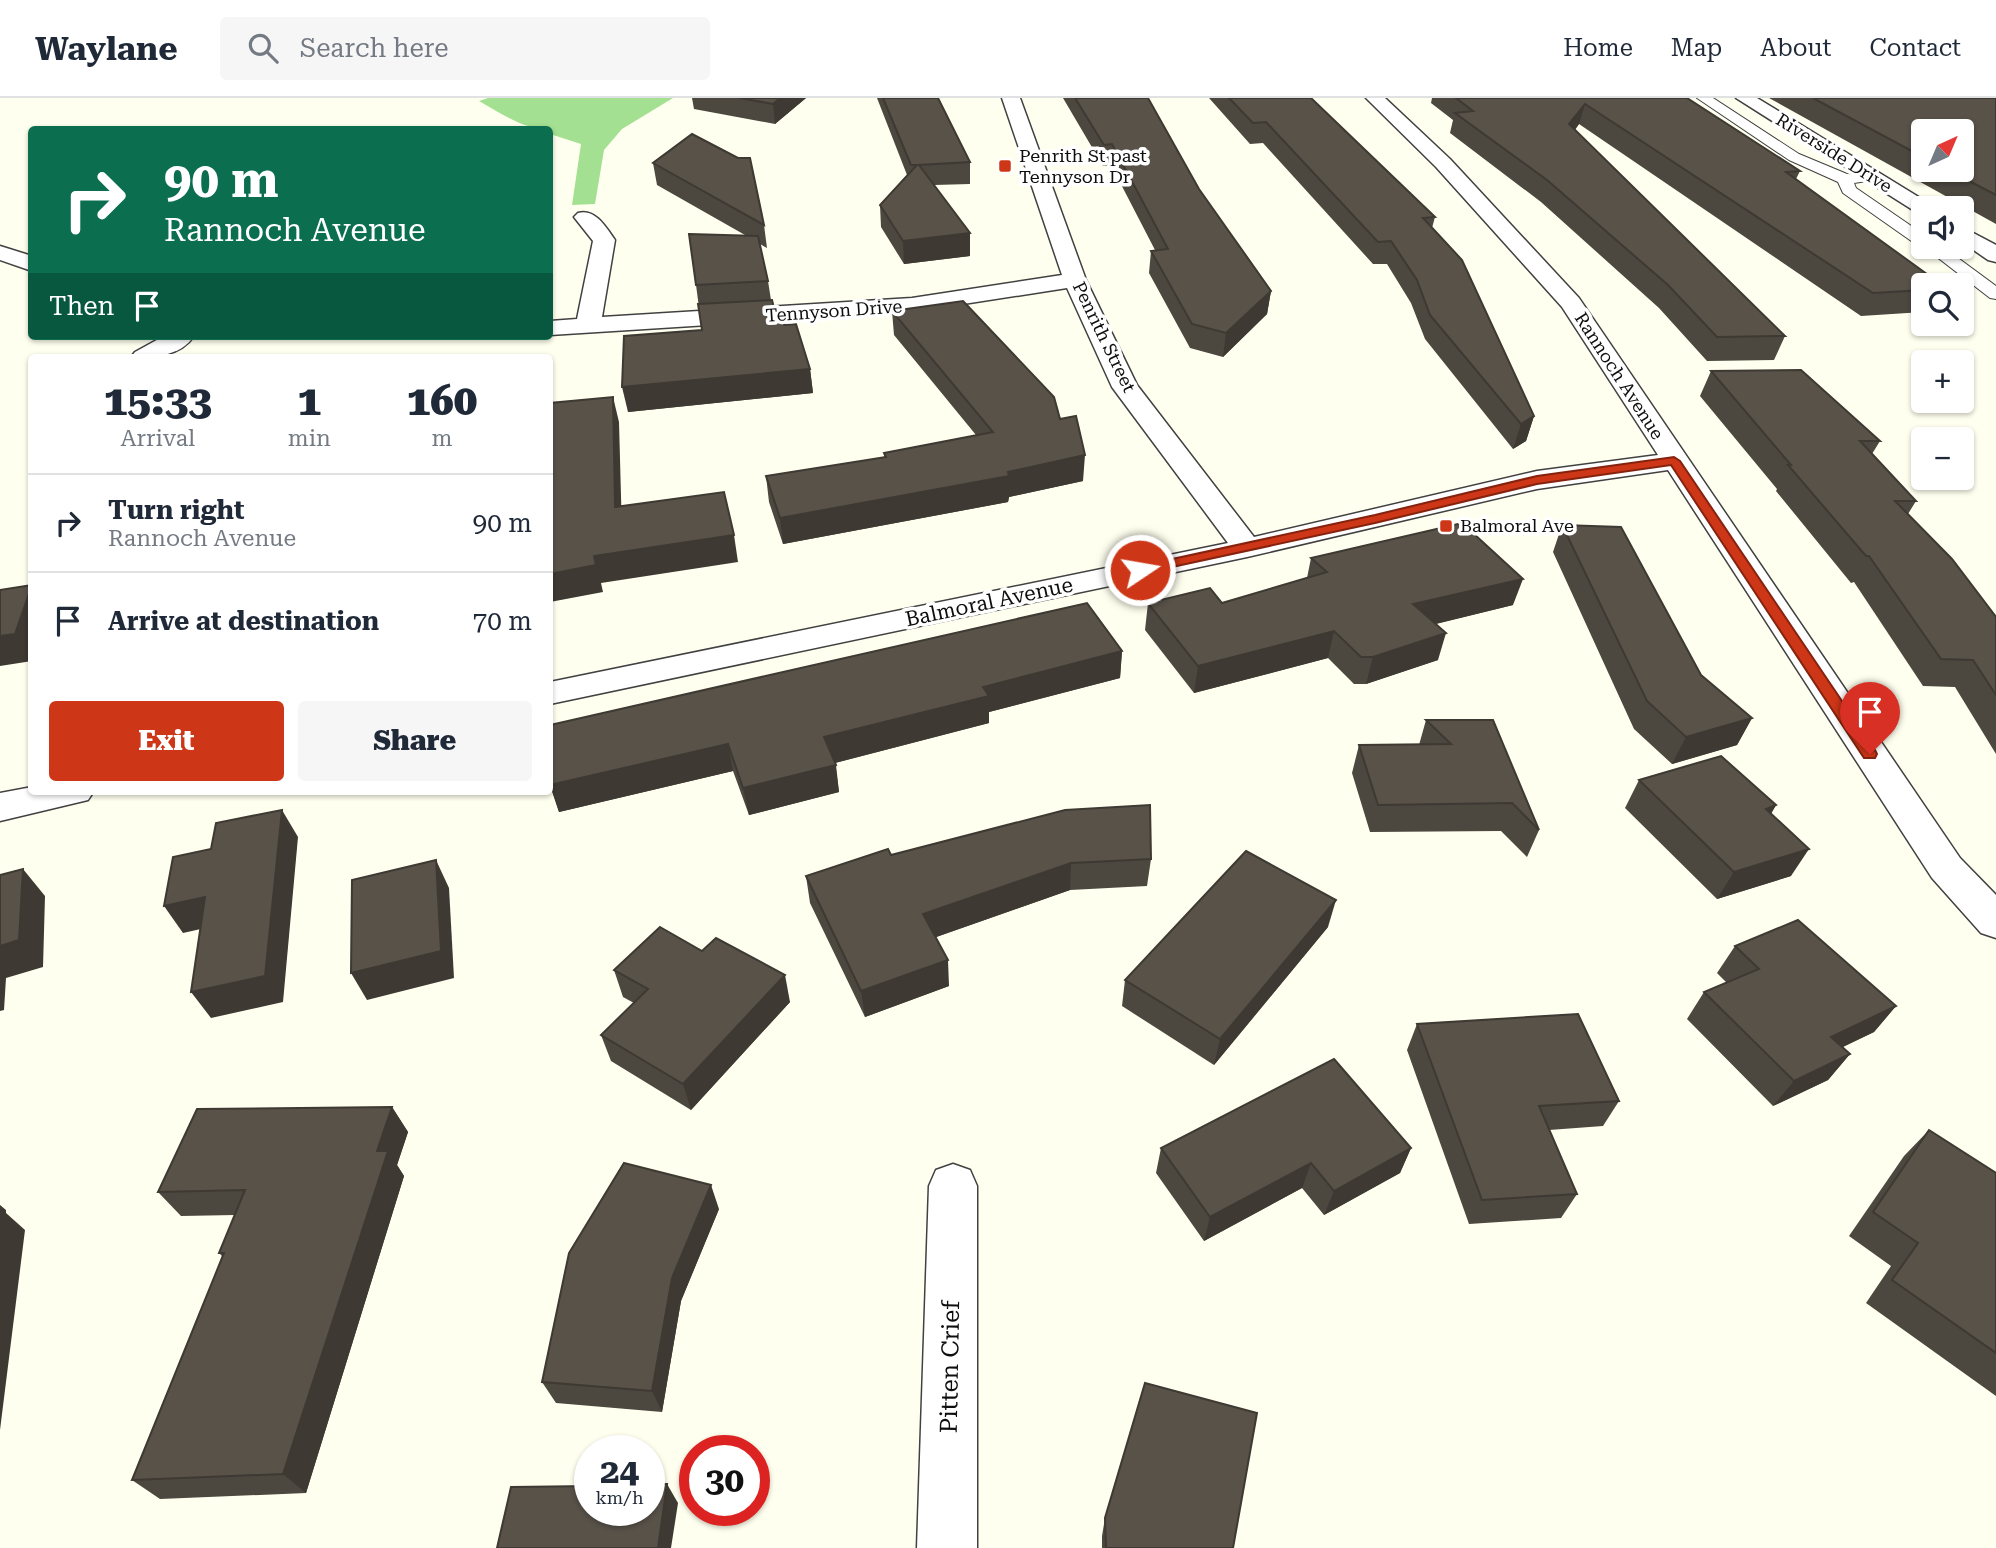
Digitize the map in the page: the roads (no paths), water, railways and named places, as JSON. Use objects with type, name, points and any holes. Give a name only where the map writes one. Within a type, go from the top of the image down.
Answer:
[{"type":"street","name":"Penrith Street","points":[[1011,98],[1076,280],[1125,387],[1247,548]]},
{"type":"street","name":"Rannoch Avenue","points":[[1375,98],[1443,163],[1571,303],[1945,868],[1996,922]]},
{"type":"street","name":"Riverside Drive","points":[[1745,98],[1911,201]]},
{"type":"street","points":[[585,217],[604,240],[587,327]]},
{"type":"street","points":[[1974,241],[1996,255]]},
{"type":"street","points":[[0,253],[28,263]]},
{"type":"street","name":"Tennyson Drive","points":[[553,328],[912,305],[1076,280]]},
{"type":"street","points":[[149,354],[175,340]]},
{"type":"street","name":"Balmoral Avenue","points":[[553,692],[1247,548],[1537,480],[1674,461]]},
{"type":"street","points":[[0,807],[56,795]]},
{"type":"street","name":"Pitten Crief","points":[[947,1548],[953,1185]]},
{"type":"lane","points":[[1704,98],[1794,157],[1845,178],[1873,177]]},
{"type":"lane","points":[[1845,178],[1849,190],[1911,233]]},
{"type":"lane","points":[[1948,259],[1996,294]]},
{"type":"place","name":"Penrith St past Tennyson Dr","points":[[1005,166]]},
{"type":"place","name":"Balmoral Ave","points":[[1446,526]]}]
